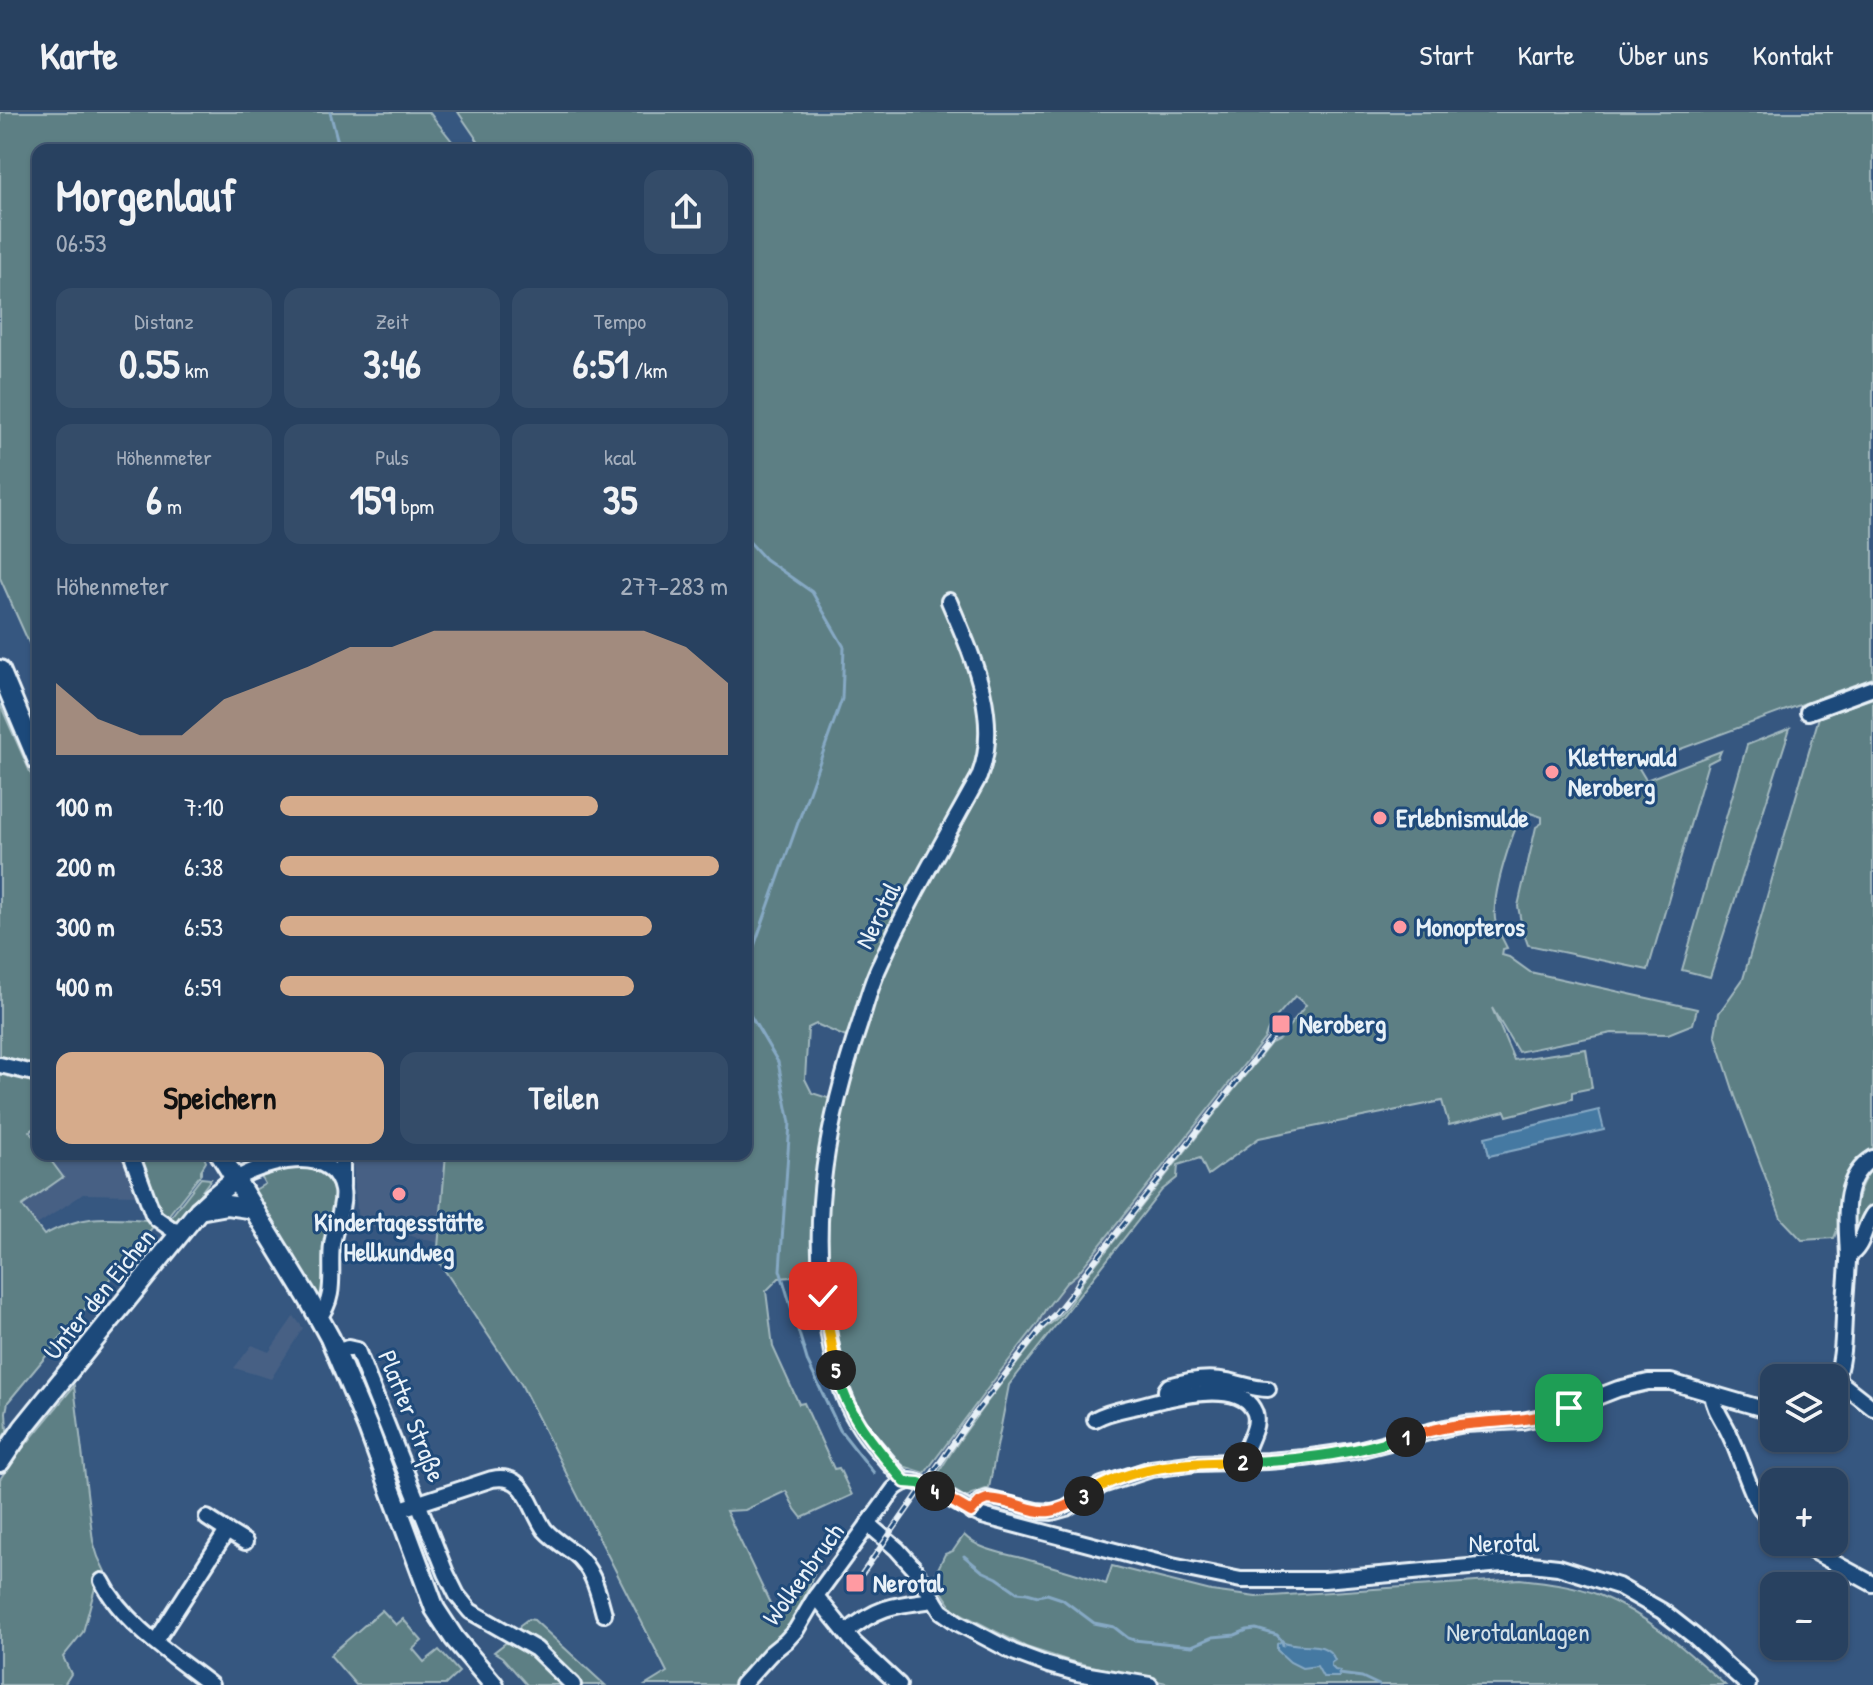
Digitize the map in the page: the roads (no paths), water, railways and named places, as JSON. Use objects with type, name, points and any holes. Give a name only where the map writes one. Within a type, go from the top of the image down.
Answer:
[{"type":"main road","points":[[0,670],[32,747]]},
{"type":"main road","name":"Platter Straße","points":[[223,1160],[319,1317],[336,1352],[440,1618],[494,1685]]},
{"type":"main road","name":"Unter den Eichen","points":[[0,1462],[23,1428],[199,1210],[234,1180]]},
{"type":"main road","points":[[199,1210],[227,1205],[254,1209]]},
{"type":"street","name":"Nerotal","points":[[949,601],[977,673],[986,709],[989,729],[985,762],[878,968],[849,1055],[832,1120],[821,1187],[819,1252],[827,1325],[846,1402],[864,1432],[905,1482],[919,1483],[971,1512],[1172,1566],[1241,1580],[1324,1580],[1502,1564],[1558,1567],[1614,1584],[1662,1611],[1748,1685]]},
{"type":"street","points":[[1808,712],[1873,688]]},
{"type":"street","points":[[0,1065],[32,1073]]},
{"type":"street","points":[[1839,1364],[1848,1256],[1846,1220],[1849,1189],[1859,1169],[1873,1158]]},
{"type":"street","name":"Unter den Eichen","points":[[133,1160],[153,1214],[180,1235]]},
{"type":"street","points":[[234,1180],[248,1172],[290,1160]]},
{"type":"street","points":[[314,1160],[328,1169],[342,1191]]},
{"type":"street","points":[[319,1317],[330,1299],[331,1247],[343,1201],[342,1160]]},
{"type":"street","points":[[1848,1256],[1860,1245],[1873,1214]]},
{"type":"street","name":"Platter Straße","points":[[336,1352],[348,1348],[357,1350],[419,1503],[398,1510]]},
{"type":"street","points":[[1166,1399],[1169,1386],[1206,1379],[1268,1389]]},
{"type":"street","points":[[971,1512],[987,1499],[1052,1512],[1066,1508],[1102,1485],[1151,1469],[1354,1451],[1455,1426],[1522,1421],[1551,1415],[1618,1389],[1648,1382],[1671,1382],[1760,1408]]},
{"type":"street","points":[[1848,1391],[1873,1408]]},
{"type":"street","points":[[1095,1419],[1166,1399],[1208,1392],[1228,1394],[1252,1406],[1256,1419],[1243,1462]]},
{"type":"street","points":[[1712,1394],[1760,1507]]},
{"type":"street","points":[[573,1685],[536,1649],[480,1618],[463,1603],[446,1573],[419,1503],[492,1479],[513,1481],[524,1490],[545,1529],[585,1565],[595,1582],[604,1614]]},
{"type":"street","points":[[905,1482],[894,1489],[868,1524],[906,1559],[941,1611],[958,1623],[1030,1659],[1077,1673],[1150,1685]]},
{"type":"street","points":[[207,1518],[245,1542]]},
{"type":"street","name":"Wolkenbruch","points":[[742,1685],[796,1630],[816,1596],[868,1524]]},
{"type":"street","points":[[156,1641],[227,1531]]},
{"type":"street","points":[[1822,1556],[1873,1584]]},
{"type":"street","points":[[102,1581],[121,1610],[211,1685]]},
{"type":"street","points":[[816,1596],[866,1656],[899,1685]]},
{"type":"street","points":[[846,1633],[860,1620],[883,1608],[934,1600]]},
{"type":"waterway","points":[[330,112],[338,144]]},
{"type":"waterway","points":[[752,545],[765,559],[812,592],[844,647],[842,699],[752,952]]},
{"type":"waterway","points":[[752,1018],[778,1062],[790,1123],[780,1270],[808,1363],[840,1430],[874,1473]]},
{"type":"waterway","points":[[964,1556],[1017,1592],[1038,1596],[1047,1594],[1062,1599],[1094,1623],[1114,1627],[1134,1640],[1192,1646],[1213,1637],[1256,1629],[1277,1635],[1283,1645]]},
{"type":"waterway","points":[[1339,1674],[1362,1677],[1379,1685]]},
{"type":"railway","points":[[862,1574],[969,1421],[1273,1036]]},
{"type":"place","name":"Kletterwald Neroberg","points":[[1552,772]]},
{"type":"place","name":"Erlebnismulde","points":[[1380,818]]},
{"type":"place","name":"Monopteros","points":[[1400,927]]},
{"type":"place","name":"Neroberg","points":[[1281,1024]]},
{"type":"place","name":"Kindertagesstätte Hellkundweg","points":[[399,1194]]},
{"type":"place","name":"Nerotal","points":[[855,1583]]},
{"type":"park label","name":"Nerotalanlagen","points":[[1518,1632]]}]
